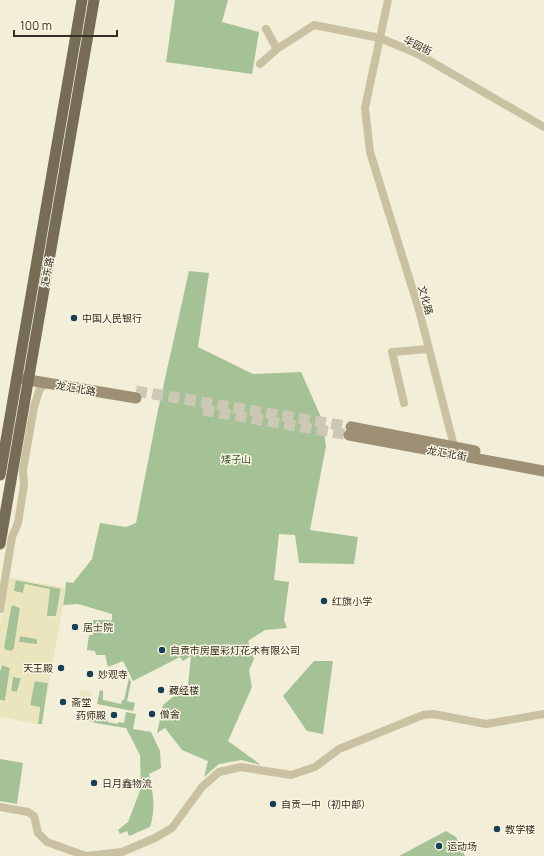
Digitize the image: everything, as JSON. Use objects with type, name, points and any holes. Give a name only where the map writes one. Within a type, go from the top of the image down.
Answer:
[{"type":"main road","name":"汇东路","points":[[0,544],[23,375],[82,0]]},
{"type":"main road","name":"汇东路","points":[[0,475],[23,375],[94,0]]},
{"type":"main road","name":"龙汇北路","points":[[23,375],[136,395],[48,383],[23,375]]},
{"type":"main road","name":"龙汇北街","points":[[350,431],[455,451],[544,471]]},
{"type":"main road","name":"龙汇北街","points":[[455,451],[544,464]]},
{"type":"street","points":[[380,38],[388,0]]},
{"type":"street","name":"华园街","points":[[260,64],[277,49],[314,25],[380,38],[418,54],[544,126]]},
{"type":"street","points":[[266,28],[277,49]]},
{"type":"street","name":"文化路","points":[[380,38],[365,108],[370,152],[429,349],[455,451]]},
{"type":"street","points":[[404,403],[392,352],[429,349]]},
{"type":"street","points":[[0,609],[12,537],[18,523],[24,485],[23,470],[34,405],[40,388],[48,383]]},
{"type":"street","points":[[0,807],[28,812],[34,816],[38,833],[47,842],[67,850],[86,856],[122,852],[155,838],[172,828],[202,787],[219,772],[241,767],[291,775],[315,767],[339,749],[423,715],[433,714],[486,724],[544,714]]},
{"type":"green space","points":[[175,0],[228,0],[222,22],[259,32],[252,74],[166,62]]},
{"type":"green space","name":"矮子山","points":[[189,271],[209,273],[198,347],[253,374],[301,372],[321,417],[326,446],[310,530],[358,537],[354,564],[299,563],[295,535],[279,534],[274,580],[289,582],[284,620],[287,628],[265,630],[248,641],[254,659],[249,670],[252,687],[228,741],[261,765],[241,760],[219,764],[204,777],[208,761],[182,750],[165,728],[157,733],[163,705],[188,685],[191,656],[183,661],[180,657],[133,681],[123,661],[108,667],[105,655],[96,655],[95,651],[87,650],[89,635],[93,635],[93,620],[112,620],[112,614],[78,604],[63,605],[66,582],[73,583],[92,559],[100,523],[126,527],[136,523],[158,410]]},
{"type":"green space","points":[[15,580],[61,588],[56,616],[47,616],[25,584],[23,593],[14,591]]},
{"type":"green space","points":[[13,605],[20,608],[14,649],[12,651],[5,650],[4,647],[11,607]]},
{"type":"green space","points":[[20,636],[38,639],[37,645],[19,642]]},
{"type":"green space","points":[[314,661],[333,661],[323,734],[307,731],[283,696]]},
{"type":"green space","points":[[2,665],[10,668],[5,701],[0,700],[0,671]]},
{"type":"green space","points":[[13,677],[21,678],[17,692],[11,691]]},
{"type":"green space","points":[[129,678],[131,682],[127,701],[135,703],[133,711],[97,704],[100,690],[103,691],[103,700],[121,704],[122,700],[124,700]]},
{"type":"green space","points":[[34,681],[48,683],[42,724],[38,724],[40,708],[30,706]]},
{"type":"green space","points":[[126,712],[136,714],[133,729],[151,732],[160,751],[161,768],[149,774],[153,794],[152,820],[150,827],[129,836],[127,831],[120,834],[118,830],[128,822],[141,788],[140,755],[126,728],[90,721],[92,713],[95,714],[94,717],[108,720],[107,722],[118,724],[118,722],[124,723]]},
{"type":"green space","points":[[0,759],[23,763],[17,804],[0,801]]},
{"type":"green space","name":"运动场","points":[[446,831],[456,837],[465,856],[399,856]]},
{"type":"shaded area","points":[[13,578],[66,588],[42,724],[48,683],[35,681],[30,705],[40,707],[38,724],[0,717],[0,700],[5,701],[10,668],[2,665],[0,671],[0,623],[7,580]],"holes":[[[16,580],[61,589],[56,616],[49,617],[47,615],[50,589],[25,584],[23,593],[15,592]],[[13,605],[19,606],[20,610],[14,648],[12,651],[5,650],[4,647],[11,607]],[[20,636],[37,639],[37,644],[19,642]],[[13,677],[21,678],[19,690],[17,692],[11,691]]]},
{"type":"shaded area","points":[[81,690],[92,692],[90,702],[79,700]]},
{"type":"tunnel","points":[[136,391],[351,427]]},
{"type":"tunnel","points":[[203,410],[349,435]]},
{"type":"place","name":"中国人民银行","points":[[74,318]]},
{"type":"place","name":"红旗小学","points":[[324,601]]},
{"type":"place","name":"居士院","points":[[75,627]]},
{"type":"place","name":"自贡市房屋彩灯花术有限公司","points":[[162,650]]},
{"type":"place","name":"天王殿","points":[[61,668]]},
{"type":"place","name":"妙观寺","points":[[90,674]]},
{"type":"place","name":"藏经楼","points":[[161,690]]},
{"type":"place","name":"斋堂","points":[[63,702]]},
{"type":"place","name":"僧舍","points":[[152,714]]},
{"type":"place","name":"药师殿","points":[[114,715]]},
{"type":"place","name":"日月鑫物流","points":[[94,783]]},
{"type":"place","name":"自贡一中（初中部）","points":[[273,804]]},
{"type":"place","name":"教学楼","points":[[497,829]]},
{"type":"place","name":"运动场","points":[[439,846]]}]
